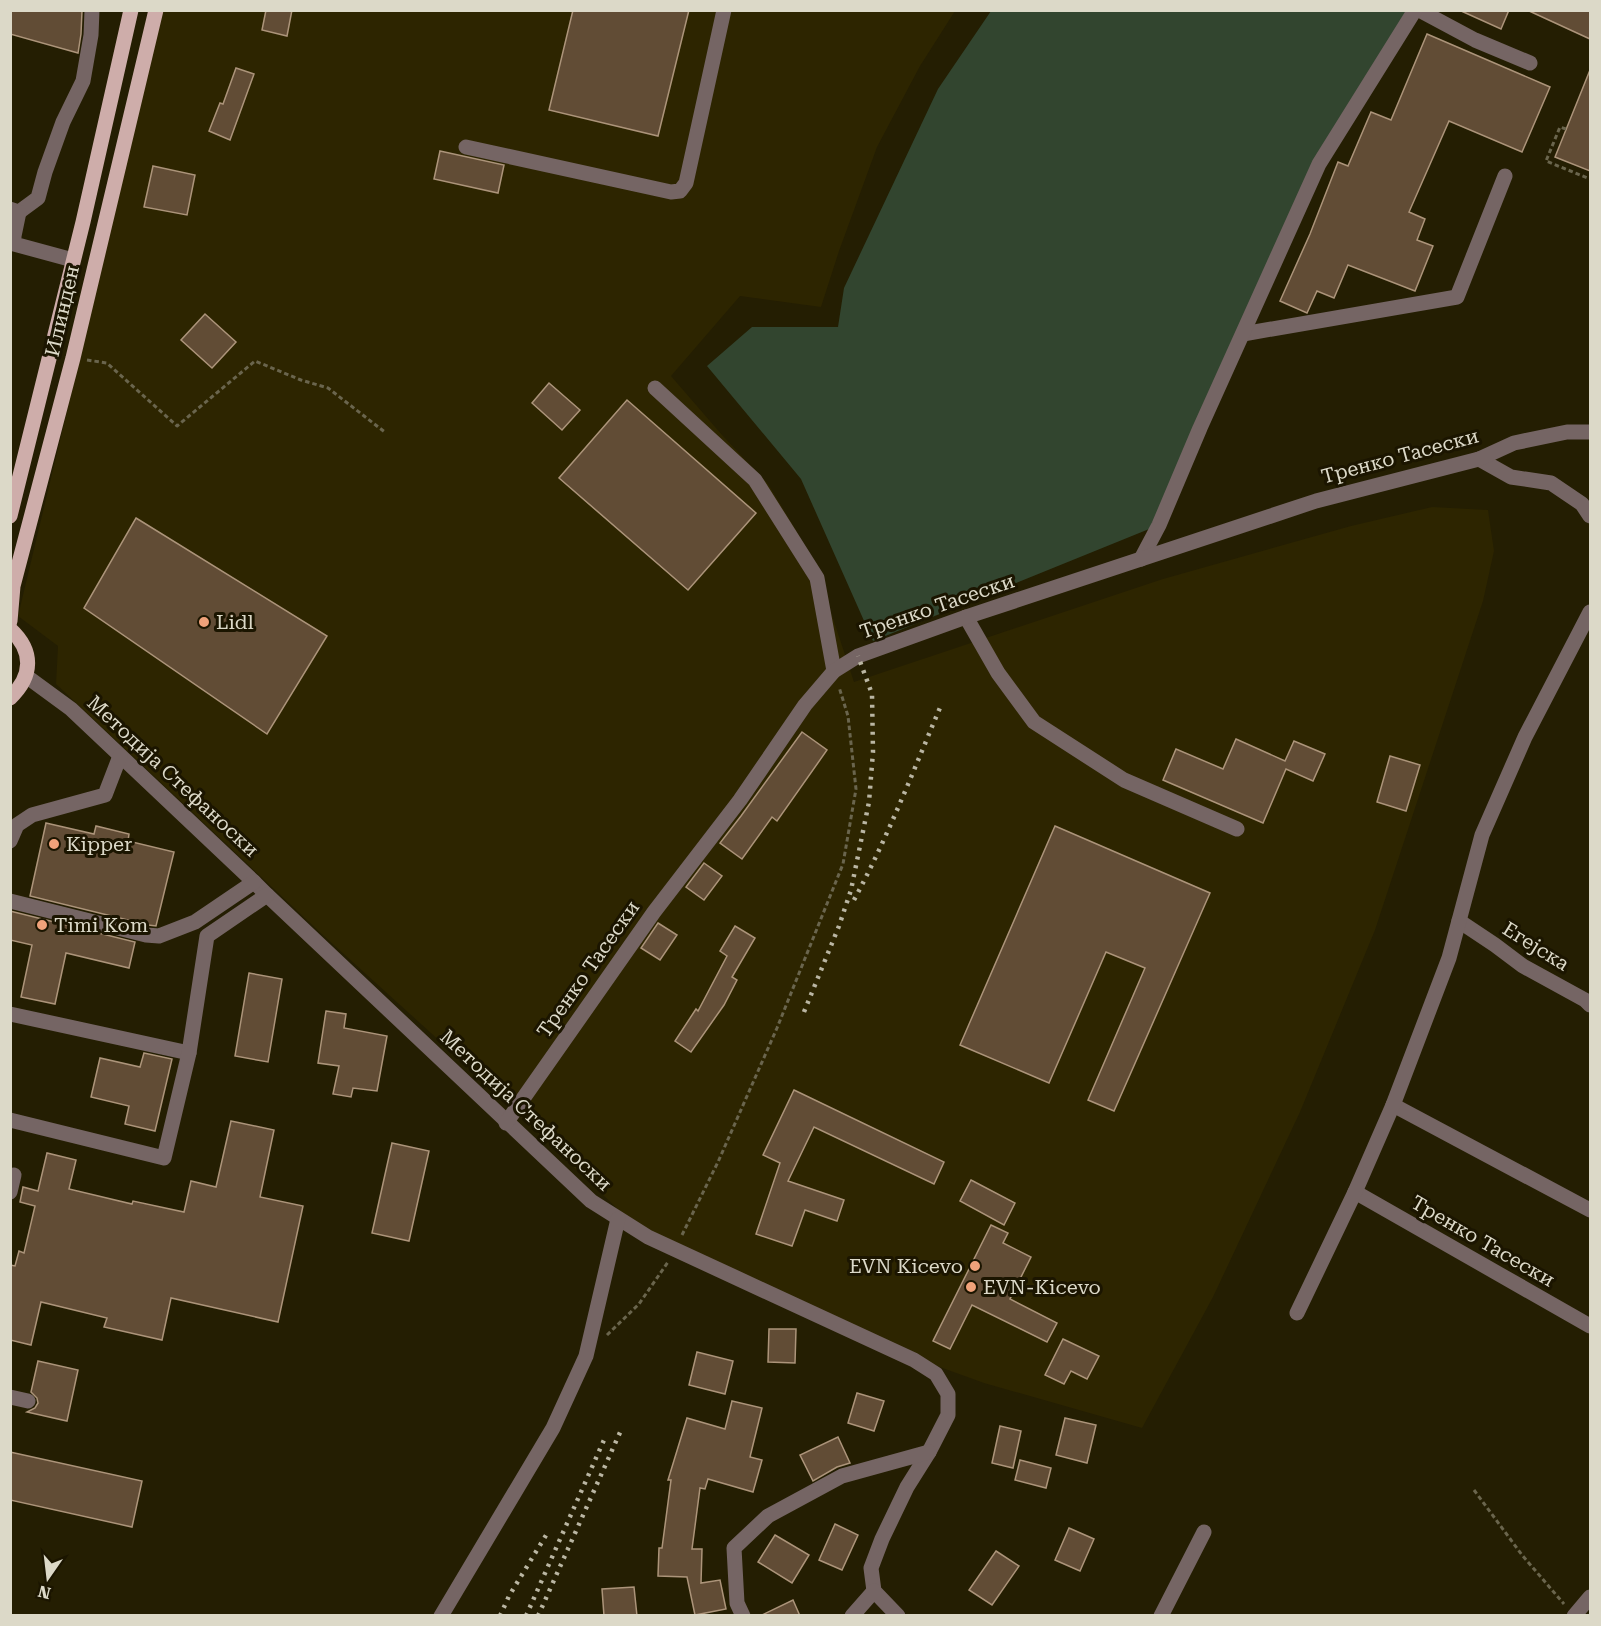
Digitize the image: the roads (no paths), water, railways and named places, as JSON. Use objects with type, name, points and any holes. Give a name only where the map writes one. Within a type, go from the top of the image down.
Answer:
[{"type":"main road","name":"Илинден","points":[[10,621],[14,584],[73,358],[156,10]]},
{"type":"main road","name":"Илинден","points":[[10,516],[73,260],[130,11]]},
{"type":"main road","points":[[10,629],[20,638],[26,650],[28,663],[26,676],[20,689],[10,698]]},
{"type":"street","points":[[73,260],[15,244],[15,211],[38,198],[63,122],[83,81],[91,35],[92,10]]},
{"type":"street","points":[[466,147],[671,192],[680,191],[686,183],[724,10]]},
{"type":"street","points":[[1141,559],[1159,525],[1319,164],[1417,10],[1475,40],[1530,63]]},
{"type":"street","points":[[1243,334],[1458,297],[1505,176]]},
{"type":"street","points":[[655,388],[755,480],[817,578],[834,671]]},
{"type":"street","name":"Тренко Тасески","points":[[506,1122],[654,912],[740,800],[805,705],[834,671],[858,656],[966,617],[1317,501],[1479,459],[1514,442],[1567,432],[1590,432]]},
{"type":"street","points":[[1479,459],[1511,477],[1551,483],[1588,507]]},
{"type":"street","points":[[1297,1312],[1355,1192],[1393,1105],[1449,958],[1482,836],[1526,737],[1590,612]]},
{"type":"street","points":[[966,617],[998,673],[1034,722],[1124,780],[1237,828]]},
{"type":"street","name":"Методија Стефаноски","points":[[26,676],[71,709],[591,1201],[648,1237],[914,1360],[936,1374],[948,1394],[948,1415],[907,1487],[882,1539],[871,1568],[874,1591]]},
{"type":"street","points":[[10,841],[17,825],[32,815],[105,795],[120,756]]},
{"type":"street","points":[[10,901],[146,935],[159,936],[195,922],[254,882]]},
{"type":"street","points":[[10,1119],[164,1158],[189,1053],[207,936],[267,896]]},
{"type":"street","name":"Егејска","points":[[1459,921],[1523,966],[1586,1000],[1590,1005]]},
{"type":"street","points":[[195,922],[207,936]]},
{"type":"street","points":[[10,1014],[189,1053]]},
{"type":"street","points":[[1393,1105],[1590,1210]]},
{"type":"street","points":[[10,1192],[14,1175]]},
{"type":"street","name":"Тренко Тасески","points":[[1355,1192],[1590,1326]]},
{"type":"street","points":[[441,1616],[553,1428],[586,1356],[618,1219]]},
{"type":"street","points":[[10,1396],[28,1401]]},
{"type":"street","points":[[743,1616],[737,1603],[734,1548],[768,1516],[842,1476],[929,1452]]},
{"type":"street","points":[[1161,1616],[1204,1532]]},
{"type":"street","points":[[852,1616],[874,1591],[898,1616]]},
{"type":"street","points":[[1570,1611],[1590,1597]]},
{"type":"railway","points":[[804,1012],[851,890],[869,802],[873,752],[872,694],[858,656]]},
{"type":"railway","points":[[854,900],[889,827],[942,703]]},
{"type":"railway","points":[[538,1616],[622,1428]]},
{"type":"railway","points":[[526,1616],[604,1440]]},
{"type":"railway","points":[[500,1616],[509,1596],[548,1532]]},
{"type":"place","name":"Lidl","points":[[204,622]]},
{"type":"place","name":"Kipper","points":[[54,844]]},
{"type":"place","name":"Timi Kom","points":[[42,925]]},
{"type":"place","name":"EVN Kicevo","points":[[975,1266]]},
{"type":"place","name":"EVN-Kicevo","points":[[971,1287]]}]
